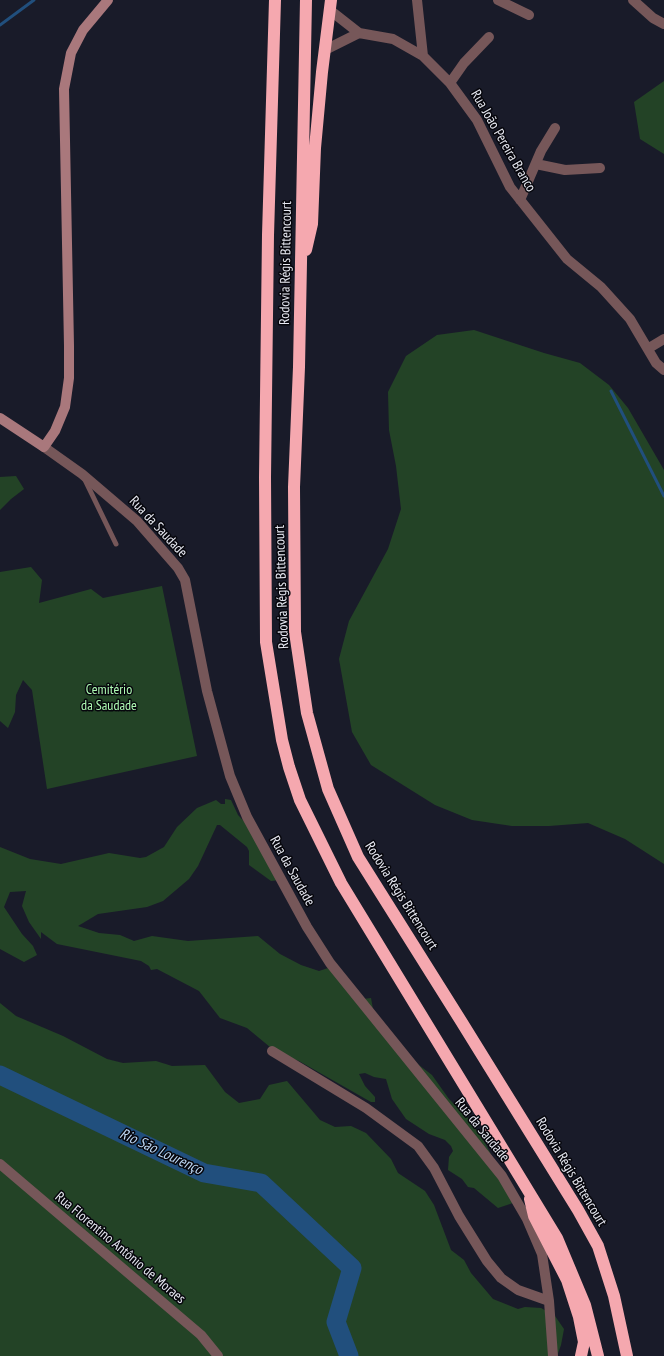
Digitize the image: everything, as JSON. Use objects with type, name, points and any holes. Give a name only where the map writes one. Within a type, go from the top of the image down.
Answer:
[{"type":"highway","name":"Rodovia Régis Bittencourt","points":[[275,0],[268,235],[265,477],[266,642],[282,740],[300,800],[341,883],[369,933],[547,1220],[564,1254],[585,1305],[598,1356]]},
{"type":"highway","name":"Rodovia Régis Bittencourt","points":[[306,0],[294,487],[295,632],[307,713],[328,789],[358,857],[466,1027],[578,1210],[598,1246],[614,1296],[627,1356]]},
{"type":"highway","points":[[300,278],[312,224],[315,148],[331,6]]},
{"type":"highway","points":[[527,1188],[534,1216],[567,1280],[584,1342],[581,1356]]},
{"type":"street","points":[[44,447],[55,431],[65,407],[69,378],[64,89],[71,53],[83,30],[108,0]]},
{"type":"street","points":[[417,0],[423,56]]},
{"type":"street","points":[[498,0],[529,15]]},
{"type":"street","points":[[633,0],[653,18],[664,24]]},
{"type":"street","name":"Rua João Pereira Branco","points":[[331,6],[359,33],[393,39],[423,56],[450,83],[477,120],[510,187],[567,259],[601,287],[630,319],[649,348],[656,364],[664,370]]},
{"type":"street","points":[[325,50],[359,33]]},
{"type":"street","points":[[450,83],[464,63],[489,37]]},
{"type":"street","points":[[520,200],[536,164],[555,128]]},
{"type":"street","points":[[536,164],[565,170],[600,168]]},
{"type":"street","points":[[649,348],[664,339]]},
{"type":"street","name":"Rua da Saudade","points":[[0,418],[82,474],[137,520],[178,568],[185,580],[208,691],[230,776],[246,817],[307,927],[330,964],[502,1176],[527,1219],[542,1254],[549,1301],[553,1356]]},
{"type":"street","points":[[272,1050],[366,1108],[418,1146],[434,1168],[459,1216],[487,1261],[501,1278],[518,1290],[549,1301]]},
{"type":"street","name":"Rua Florentino Antônio de Moraes","points":[[0,1164],[201,1335],[218,1356]]},
{"type":"lane","points":[[82,474],[116,544]]},
{"type":"green space","points":[[664,81],[664,154],[640,139],[634,102]]},
{"type":"green space","points":[[474,330],[580,363],[609,385],[628,408],[664,470],[664,864],[625,839],[588,823],[549,826],[512,826],[472,820],[435,805],[371,765],[352,732],[339,659],[349,621],[388,549],[401,509],[396,466],[389,430],[388,392],[406,356],[437,335]]},
{"type":"green space","points":[[16,476],[24,489],[0,510],[0,477]]},
{"type":"green space","name":"Cemitério da Saudade","points":[[31,567],[42,580],[39,603],[91,589],[103,598],[162,586],[197,756],[47,789],[32,690],[23,680],[16,695],[15,712],[8,728],[0,721],[0,572]]},
{"type":"green space","points":[[225,799],[231,800],[238,815],[268,847],[280,880],[271,881],[249,865],[249,851],[247,847],[220,825],[217,825],[198,866],[189,879],[163,901],[147,907],[98,914],[78,926],[99,933],[120,935],[134,941],[152,936],[188,941],[258,936],[280,954],[301,965],[319,971],[328,968],[363,999],[371,998],[373,1009],[415,1062],[432,1075],[449,1099],[468,1118],[484,1141],[514,1198],[513,1203],[498,1208],[474,1188],[468,1187],[462,1179],[448,1170],[449,1157],[453,1151],[451,1146],[445,1140],[429,1134],[406,1119],[392,1099],[386,1079],[374,1077],[365,1073],[359,1074],[365,1086],[375,1097],[375,1102],[371,1102],[299,1061],[276,1052],[247,1028],[220,1018],[199,991],[157,969],[151,970],[149,966],[141,961],[57,944],[41,932],[41,939],[29,922],[22,906],[26,891],[10,892],[4,907],[22,934],[33,946],[37,955],[24,962],[0,949],[0,847],[30,859],[61,864],[109,853],[140,858],[146,857],[164,847],[177,827],[197,808],[216,800],[221,804],[225,804]]},
{"type":"green space","points":[[0,1003],[16,1016],[63,1036],[107,1059],[123,1063],[156,1061],[172,1066],[205,1065],[225,1092],[239,1103],[260,1099],[269,1085],[287,1081],[320,1120],[335,1127],[351,1126],[366,1133],[391,1159],[398,1173],[425,1191],[434,1205],[451,1250],[464,1260],[471,1273],[493,1299],[518,1309],[525,1307],[541,1308],[555,1316],[564,1329],[557,1356],[0,1356]]},
{"type":"waterway","points":[[0,25],[34,0]]},
{"type":"waterway","points":[[611,391],[664,496]]},
{"type":"waterway","name":"Rio São Lourenço","points":[[0,1075],[204,1173],[261,1183],[352,1268],[336,1322],[349,1356]]}]
